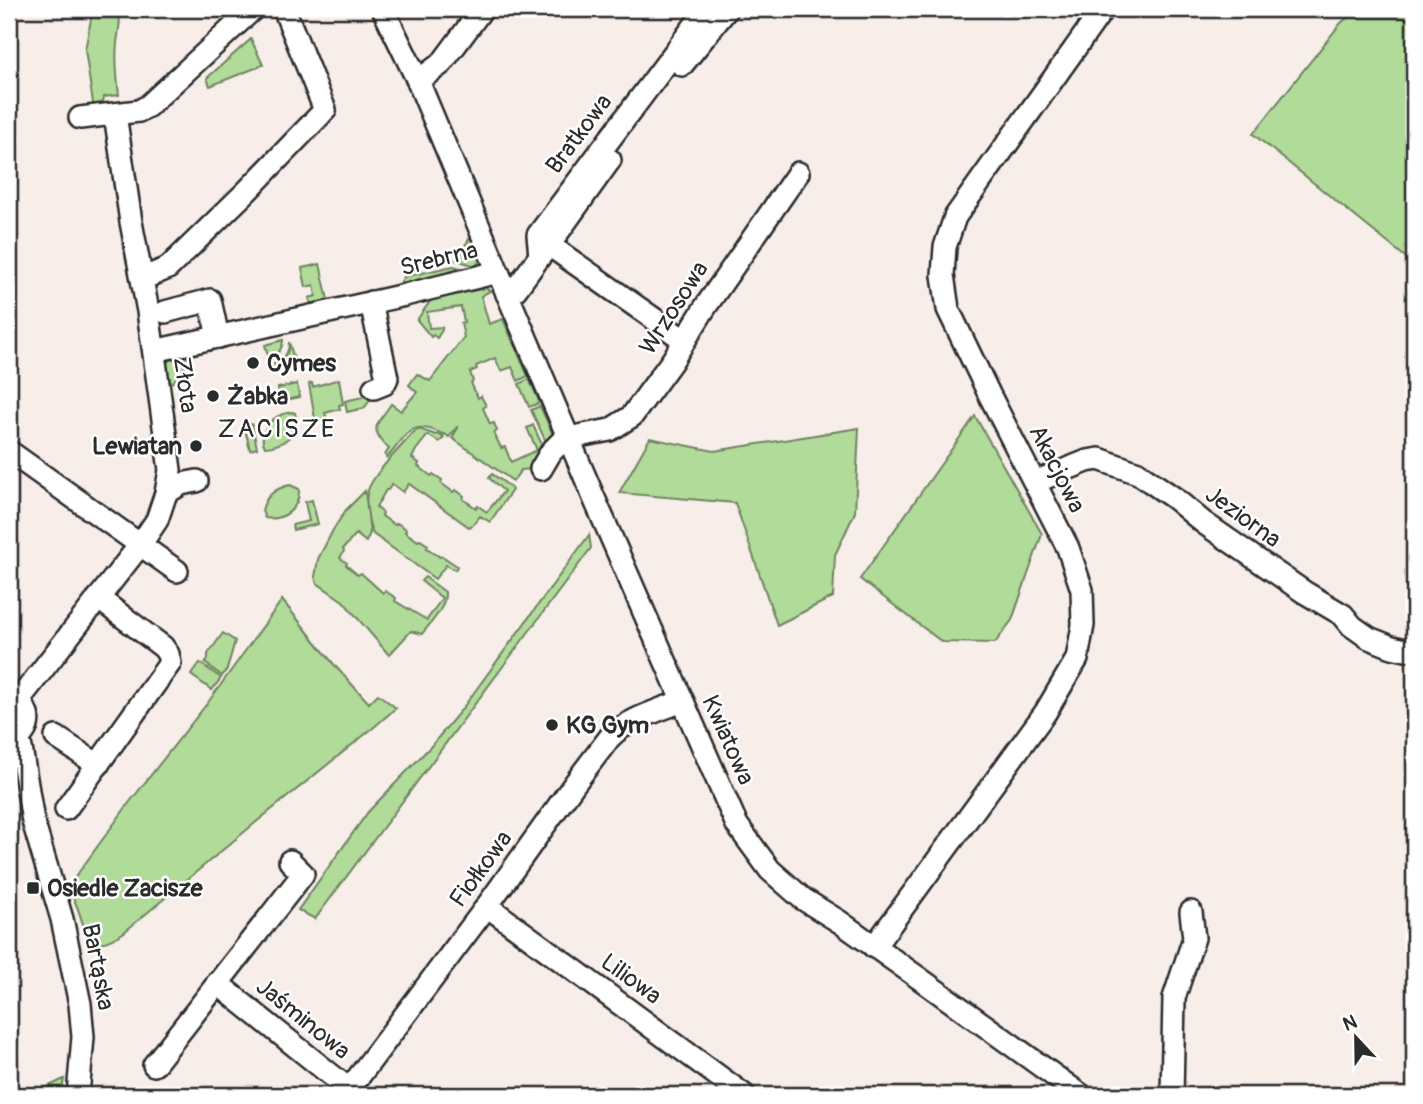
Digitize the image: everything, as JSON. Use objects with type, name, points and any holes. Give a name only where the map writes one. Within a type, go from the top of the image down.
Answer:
[{"type":"street","points":[[80,118],[139,111],[148,106],[253,9]]},
{"type":"street","points":[[142,279],[164,271],[183,254],[325,110],[284,9]]},
{"type":"street","name":"Srebrna","points":[[154,351],[498,272],[418,81],[383,9]]},
{"type":"street","points":[[418,81],[442,63],[482,9]]},
{"type":"street","name":"Bratkowa","points":[[507,294],[516,289],[545,251],[538,235],[707,9]]},
{"type":"street","points":[[684,340],[545,251],[663,89],[727,9]]},
{"type":"street","name":"Akacjowa","points":[[874,947],[1045,713],[1076,659],[1083,625],[1082,590],[1068,548],[989,396],[948,309],[943,275],[945,247],[955,217],[1103,9]]},
{"type":"street","name":"Złota","points":[[13,699],[140,545],[156,520],[166,493],[170,470],[154,351],[115,114]]},
{"type":"street","name":"Wrzosowa","points":[[568,438],[610,430],[632,416],[798,173]]},
{"type":"street","name":"Kwiatowa","points":[[498,272],[681,701],[737,825],[770,870],[803,899],[840,922],[1081,1095]]},
{"type":"street","points":[[165,312],[210,300],[218,337]]},
{"type":"street","points":[[371,302],[387,378],[384,384],[374,387]]},
{"type":"street","points":[[541,469],[551,452],[568,438]]},
{"type":"street","points":[[10,452],[177,571]]},
{"type":"street","name":"Jeziorna","points":[[1035,482],[1099,458],[1138,473],[1215,531],[1304,592],[1343,615],[1368,638],[1392,647],[1406,650],[1414,648]]},
{"type":"street","points":[[166,493],[181,484],[197,481]]},
{"type":"street","points":[[66,809],[170,663],[163,647],[98,598]]},
{"type":"street","name":"Bartąska","points":[[13,699],[24,708],[28,717],[27,727],[13,740],[62,919],[80,1004],[83,1037],[78,1095]]},
{"type":"street","name":"Fiołkowa","points":[[350,1093],[610,737],[627,724],[681,701]]},
{"type":"street","points":[[56,737],[98,765]]},
{"type":"street","name":"Bartąska","points":[[9,760],[32,811]]},
{"type":"street","name":"Jaśminowa","points":[[154,1065],[303,874],[290,861]]},
{"type":"street","name":"Liliowa","points":[[487,906],[744,1095]]},
{"type":"street","points":[[1172,1095],[1174,998],[1194,937],[1191,912]]},
{"type":"street","name":"Jaśminowa","points":[[218,982],[350,1093]]},
{"type":"green space","points":[[93,9],[99,9],[98,19],[100,9],[118,9],[120,18],[116,56],[119,95],[104,97],[102,107],[94,110],[85,50]]},
{"type":"green space","points":[[1358,9],[1414,9],[1414,264],[1253,134],[1341,23]]},
{"type":"green space","points":[[251,39],[263,65],[210,86],[207,78]]},
{"type":"green space","points":[[471,236],[479,255],[476,266],[456,260]]},
{"type":"green space","points":[[320,264],[328,300],[311,304],[309,298],[316,296],[314,285],[306,287],[302,268]]},
{"type":"green space","points":[[453,266],[474,271],[397,288],[404,277]]},
{"type":"green space","points":[[486,288],[490,291],[481,296],[489,324],[503,319],[528,376],[518,381],[512,367],[501,371],[495,358],[476,366],[477,369],[470,372],[473,381],[471,383],[478,398],[481,396],[490,424],[494,423],[497,431],[494,433],[501,448],[505,447],[511,462],[537,450],[527,428],[533,425],[543,447],[532,469],[521,470],[513,481],[452,438],[457,427],[449,437],[433,430],[417,428],[405,436],[387,458],[385,455],[389,449],[376,431],[381,417],[391,404],[401,411],[417,392],[409,385],[417,374],[430,381],[464,337],[461,307],[427,312],[429,328],[442,327],[437,338],[433,335],[431,337],[417,320],[431,300]]},
{"type":"green space","points":[[283,340],[279,352],[269,360],[265,345]]},
{"type":"green space","points":[[289,342],[296,366],[275,370],[274,363],[285,356]]},
{"type":"green space","points":[[187,353],[188,358],[183,360],[185,367],[173,382],[167,383],[166,365],[170,359]]},
{"type":"green space","points":[[339,379],[343,404],[339,405],[340,409],[325,413],[327,419],[318,421],[315,419],[309,384],[312,383],[313,387]]},
{"type":"green space","points":[[529,379],[540,403],[529,407],[519,384]]},
{"type":"green space","points":[[297,384],[300,397],[281,401],[278,388]]},
{"type":"green space","points":[[375,394],[364,408],[347,412],[345,401]]},
{"type":"green space","points":[[540,406],[553,435],[547,444],[531,410]]},
{"type":"green space","points":[[295,413],[296,420],[293,432],[279,444],[265,447],[263,438],[269,424],[277,417]]},
{"type":"green space","points":[[975,416],[1042,534],[1012,620],[995,643],[942,642],[860,579]]},
{"type":"green space","points":[[252,424],[257,448],[250,450],[244,425]]},
{"type":"green space","points":[[859,428],[855,512],[835,555],[833,597],[777,625],[735,503],[619,493],[650,438],[714,451]]},
{"type":"green space","points":[[419,429],[444,438],[439,442],[428,435],[412,458],[419,463],[418,466],[442,480],[441,483],[453,492],[456,490],[476,508],[478,506],[487,512],[504,491],[489,478],[492,474],[512,490],[490,522],[480,516],[469,527],[409,484],[403,492],[392,484],[386,490],[376,507],[383,513],[382,516],[406,529],[405,532],[428,545],[427,548],[457,566],[455,570],[446,565],[435,579],[373,534],[367,512],[366,500],[371,483]]},
{"type":"green space","points":[[290,485],[299,489],[299,496],[293,508],[278,518],[265,518],[262,511],[268,497],[280,488]]},
{"type":"green space","points":[[365,491],[370,533],[366,542],[356,534],[343,549],[340,558],[383,593],[385,591],[396,598],[395,601],[427,620],[442,598],[421,581],[425,577],[445,592],[441,609],[422,634],[411,631],[389,655],[343,601],[317,583],[315,577],[318,559],[333,530],[346,510]]},
{"type":"green space","points":[[312,500],[318,524],[293,530],[292,525],[309,521],[305,502]]},
{"type":"green space","points":[[589,535],[591,548],[315,919],[298,910],[368,812],[432,745],[462,709]]},
{"type":"green space","points":[[282,600],[369,703],[378,694],[396,708],[123,933],[104,942],[92,941],[85,931],[68,887]]},
{"type":"green space","points":[[223,633],[235,641],[227,669],[222,676],[205,663]]},
{"type":"green space","points":[[200,663],[221,678],[212,690],[191,675]]},
{"type":"green space","points":[[64,1079],[61,1095],[30,1095]]},
{"type":"place","name":"Cymes","points":[[253,363]]},
{"type":"place","name":"Żabka","points":[[213,396]]},
{"type":"place","name":"Lewiatan","points":[[196,446]]},
{"type":"place","name":"KG Gym","points":[[552,725]]},
{"type":"place","name":"Osiedle Zacisze","points":[[33,888]]},
{"type":"district","name":"ZACISZE","points":[[277,429]]}]
